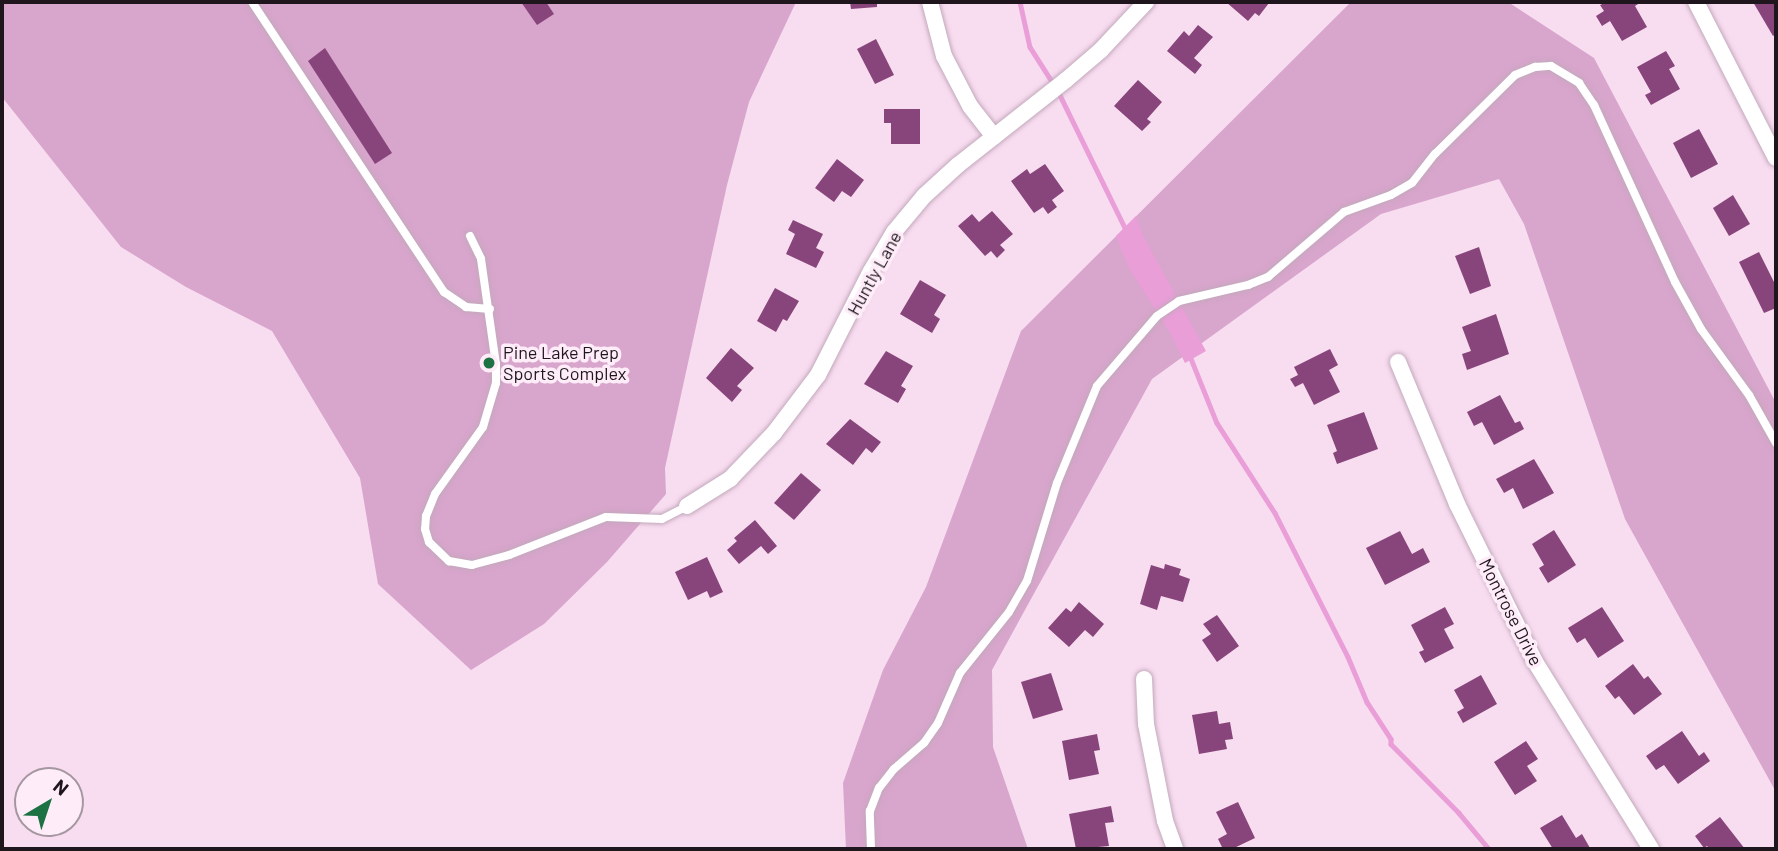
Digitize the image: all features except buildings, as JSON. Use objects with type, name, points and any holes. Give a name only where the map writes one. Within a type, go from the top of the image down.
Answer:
[{"type":"street","points":[[930,2],[944,56],[970,106],[994,136]]},
{"type":"street","name":"Huntly Lane","points":[[687,506],[730,479],[775,433],[818,376],[894,232],[924,196],[1092,57],[1146,2]]},
{"type":"street","points":[[1696,2],[1776,158]]},
{"type":"street","name":"Montrose Drive","points":[[1398,362],[1457,504],[1534,660],[1651,849]]},
{"type":"street","points":[[1144,679],[1146,724],[1165,821],[1175,849]]},
{"type":"lane","points":[[252,2],[444,292],[466,307],[490,309]]},
{"type":"lane","points":[[871,849],[870,811],[879,788],[894,769],[924,743],[938,723],[960,673],[1009,611],[1027,581],[1057,483],[1097,386],[1157,316],[1179,301],[1248,285],[1268,277],[1344,212],[1391,195],[1412,183],[1435,154],[1516,75],[1535,67],[1552,66],[1580,83],[1594,105],[1682,294],[1713,349],[1766,422],[1776,443]]},
{"type":"lane","points":[[470,236],[481,259],[490,309],[496,364],[493,395],[483,427],[435,494],[426,516],[425,529],[429,542],[457,565],[488,563],[606,517],[662,519],[687,506]]},
{"type":"shaded area","name":"Pine Lake Prep Sports Complex","points":[[2,2],[796,2],[749,102],[727,185],[665,468],[666,494],[607,562],[544,624],[471,670],[378,584],[360,478],[272,331],[186,287],[121,247],[2,97]]},
{"type":"shaded area","points":[[1351,2],[1508,2],[1594,58],[1776,403],[1776,792],[1625,519],[1524,224],[1499,179],[1381,214],[1152,379],[992,670],[993,747],[1028,849],[846,849],[843,783],[883,670],[926,587],[1021,331]]},
{"type":"shaded area","points":[[1136,216],[1143,236],[1206,351],[1185,363],[1169,331],[1129,268],[1116,236]]},
{"type":"waterway","points":[[1020,2],[1030,47],[1053,83]]},
{"type":"waterway","points":[[1058,91],[1126,230]]},
{"type":"waterway","points":[[1190,356],[1217,423],[1275,513],[1348,657],[1367,702],[1391,739],[1391,744],[1459,813],[1489,849]]},
{"type":"place","name":"Pine Lake Prep Sports Complex","points":[[489,363]]}]
